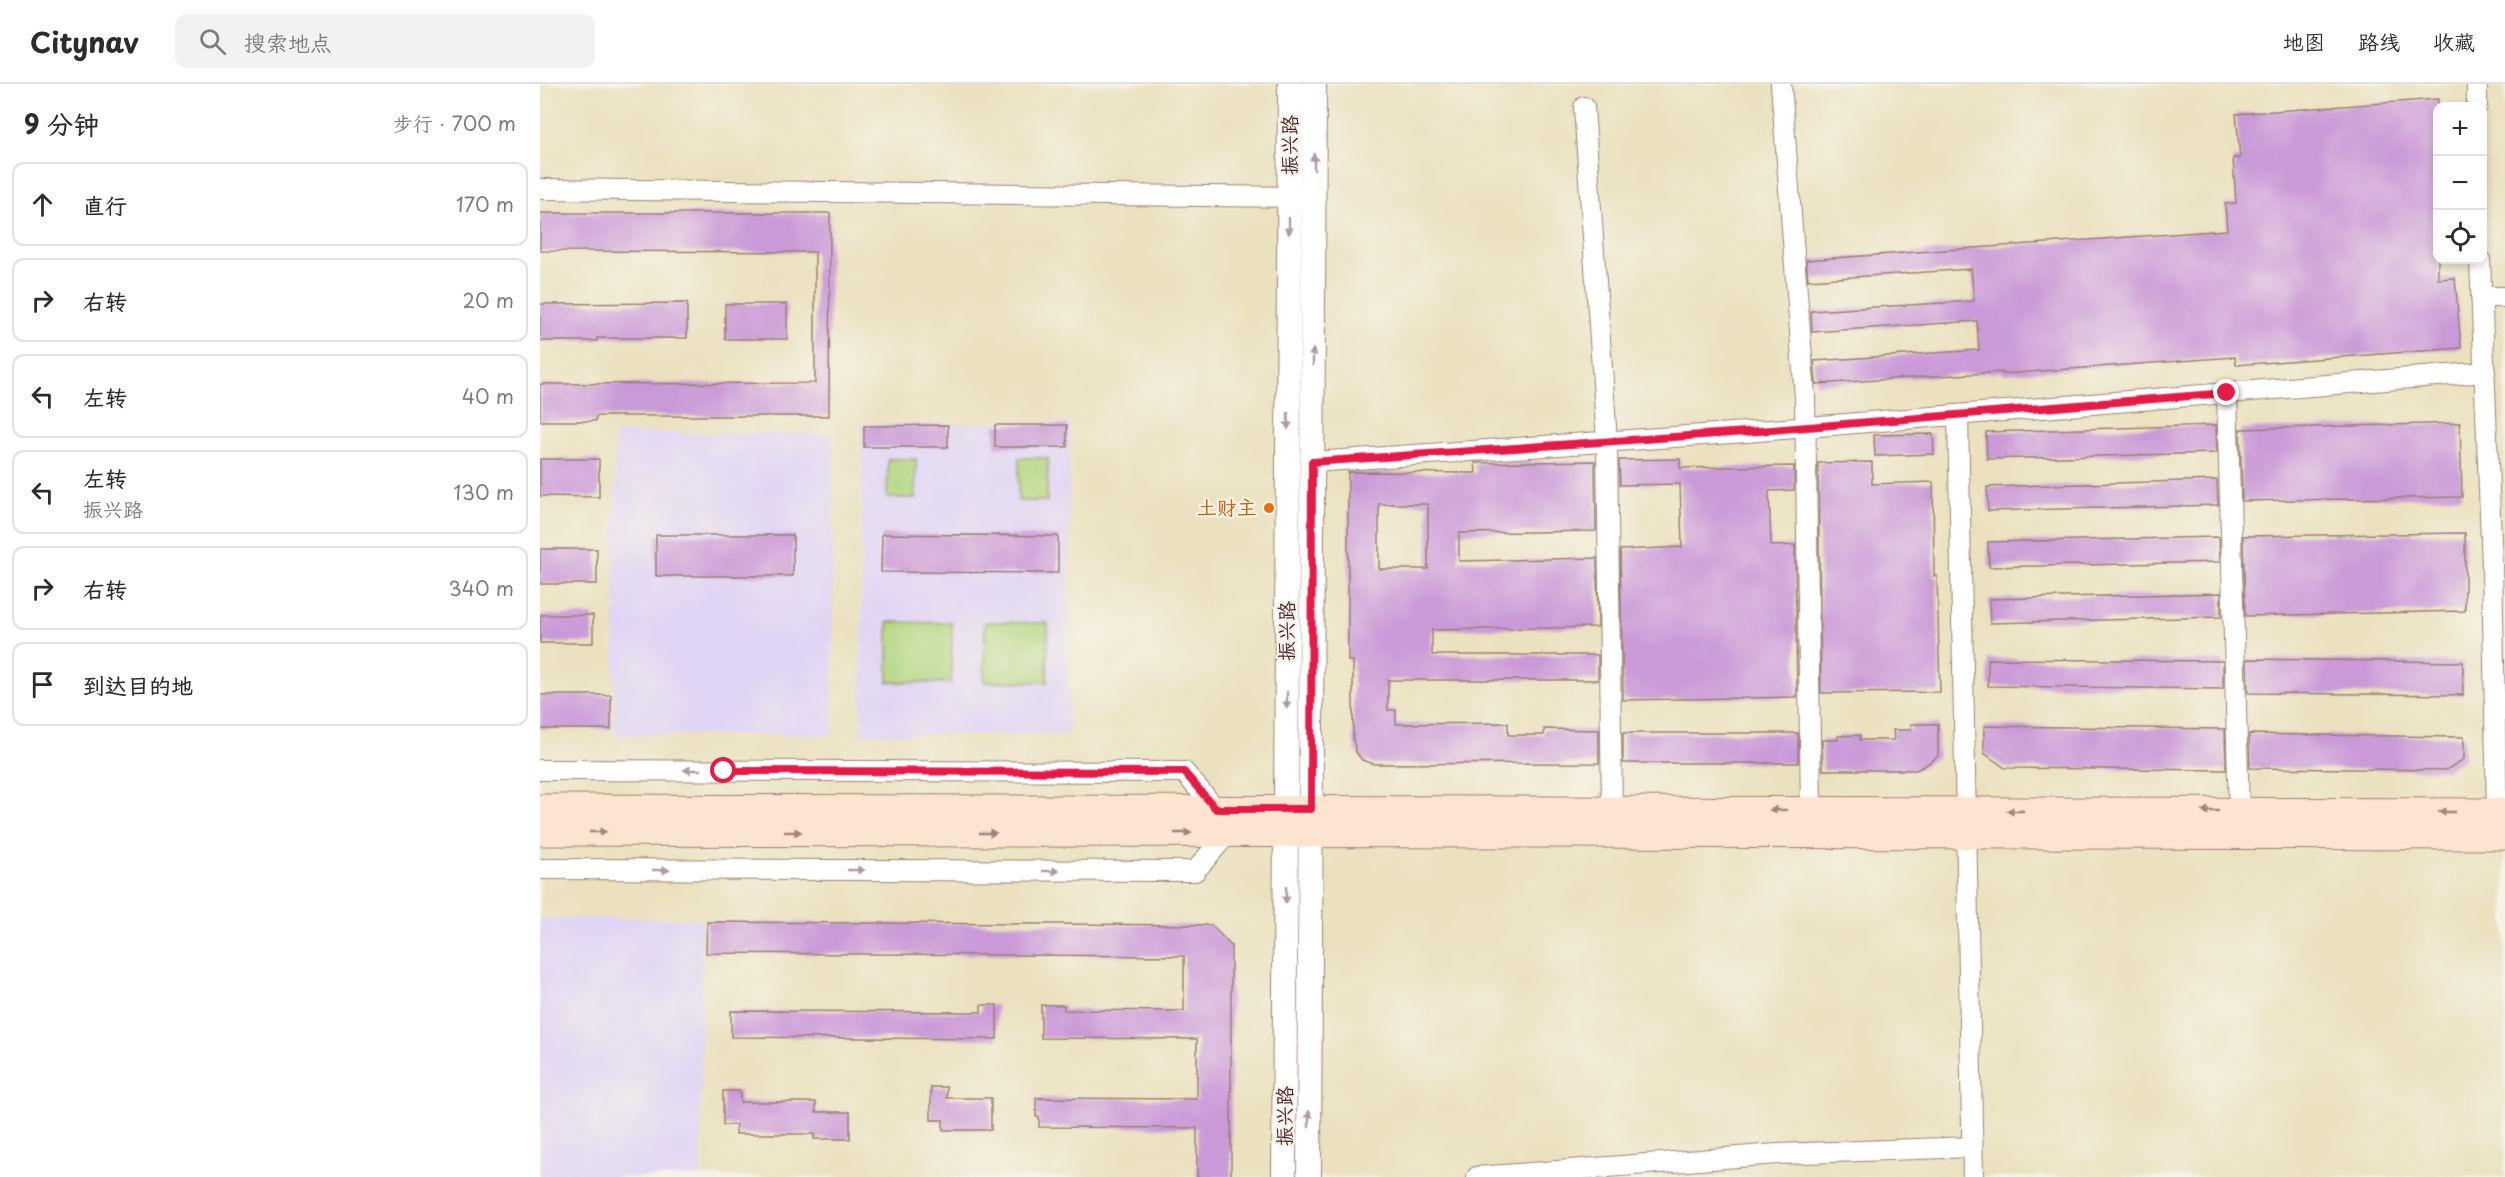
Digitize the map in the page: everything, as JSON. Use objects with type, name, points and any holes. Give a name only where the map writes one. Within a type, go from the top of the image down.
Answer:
[{"type":"main road","points":[[540,808],[1216,809],[1298,821],[1966,823],[2502,820]]},
{"type":"main road","points":[[540,832],[1228,833],[1298,821],[1612,810],[1811,810],[1966,823],[2239,812],[2502,820]]},
{"type":"street","name":"振兴路","points":[[1290,84],[1289,196],[1298,821],[1309,1177]]},
{"type":"street","name":"振兴路","points":[[1284,1177],[1312,462],[1314,84]]},
{"type":"street","points":[[1781,84],[1806,427],[1811,810]]},
{"type":"street","points":[[2477,84],[2477,102]]},
{"type":"street","points":[[1584,107],[1607,441],[1612,810]]},
{"type":"street","points":[[540,189],[1314,197]]},
{"type":"street","points":[[2480,264],[2502,820]]},
{"type":"street","points":[[2481,297],[2505,297]]},
{"type":"street","points":[[1312,462],[1806,427],[2485,372]]},
{"type":"street","points":[[2227,393],[2239,812]]},
{"type":"street","points":[[1958,415],[1972,1177]]},
{"type":"street","points":[[540,770],[1184,772],[1216,809]]},
{"type":"street","points":[[540,869],[1195,871],[1228,833]]},
{"type":"street","points":[[1477,1177],[1777,1154],[1972,1147]]},
{"type":"shaded area","points":[[1070,423],[1068,735],[861,734],[862,424]]},
{"type":"shaded area","points":[[615,433],[833,434],[833,735],[614,735]]},
{"type":"shaded area","points":[[540,918],[702,919],[701,1177],[540,1177]]},
{"type":"green space","points":[[1019,458],[1048,458],[1047,501],[1018,501]]},
{"type":"green space","points":[[888,459],[916,459],[915,498],[887,498]]},
{"type":"green space","points":[[888,622],[952,623],[951,683],[888,682]]},
{"type":"green space","points":[[985,622],[1048,623],[1047,682],[984,682]]},
{"type":"building","points":[[2438,99],[2438,102],[2433,102],[2433,264],[2438,264],[2438,279],[2455,278],[2461,348],[2236,365],[2235,357],[2002,374],[2002,372],[1816,384],[1814,361],[1979,350],[1977,321],[1812,332],[1811,311],[1974,301],[1971,269],[1808,280],[1806,260],[2227,230],[2225,204],[2236,203],[2233,158],[2240,158],[2236,114]]},
{"type":"building","points":[[540,213],[830,213],[829,416],[596,416],[596,421],[540,421],[540,384],[815,383],[815,252],[540,251]]},
{"type":"building","points":[[687,303],[687,338],[597,338],[597,341],[540,341],[540,304]]},
{"type":"building","points":[[725,304],[787,304],[787,339],[725,339]]},
{"type":"building","points":[[2460,423],[2462,497],[2242,501],[2240,429]]},
{"type":"building","points":[[948,425],[948,447],[864,447],[864,426]]},
{"type":"building","points":[[995,425],[1067,425],[1067,447],[995,447]]},
{"type":"building","points":[[2216,425],[2217,453],[1987,459],[1986,432]]},
{"type":"building","points":[[1933,434],[1934,454],[1875,456],[1874,435]]},
{"type":"building","points":[[540,459],[599,459],[599,497],[540,496]]},
{"type":"building","points":[[1680,459],[1680,468],[1794,466],[1794,490],[1769,491],[1771,546],[1795,545],[1797,697],[1623,700],[1620,550],[1682,547],[1680,484],[1620,485],[1619,460]]},
{"type":"building","points":[[1595,461],[1596,531],[1459,533],[1459,561],[1597,558],[1598,627],[1432,630],[1432,655],[1598,655],[1598,680],[1388,680],[1388,710],[1396,710],[1396,724],[1508,723],[1508,735],[1544,735],[1544,729],[1599,730],[1599,763],[1374,764],[1362,760],[1356,752],[1353,739],[1353,661],[1348,661],[1348,472],[1476,473],[1475,463]],"holes":[[[1379,504],[1428,504],[1428,569],[1379,569]]]},
{"type":"building","points":[[1872,462],[1872,484],[1933,482],[1934,576],[1937,576],[1940,692],[1821,693],[1818,463]]},
{"type":"building","points":[[2217,480],[2218,505],[1988,511],[1987,487]]},
{"type":"building","points":[[2465,533],[2465,611],[2245,616],[2243,536]]},
{"type":"building","points":[[882,534],[1058,536],[1058,573],[881,572]]},
{"type":"building","points":[[656,535],[793,535],[793,576],[656,576]]},
{"type":"building","points":[[2219,537],[2220,562],[1989,567],[1988,542]]},
{"type":"building","points":[[540,549],[597,549],[597,584],[540,584]]},
{"type":"building","points":[[2221,593],[2221,617],[1990,623],[1989,599]]},
{"type":"building","points":[[540,615],[593,615],[593,643],[540,643]]},
{"type":"building","points":[[1988,659],[2223,661],[2223,689],[1988,686]]},
{"type":"building","points":[[2247,659],[2463,662],[2463,695],[2248,693]]},
{"type":"building","points":[[540,695],[611,695],[611,729],[540,729]]},
{"type":"building","points":[[1911,724],[1938,724],[1938,756],[1924,766],[1916,770],[1823,770],[1822,740],[1838,740],[1838,736],[1860,735],[1860,740],[1894,740],[1893,730],[1911,730]]},
{"type":"building","points":[[1984,726],[2225,729],[2226,770],[2005,768],[1984,753]]},
{"type":"building","points":[[1623,733],[1798,733],[1798,763],[1623,763]]},
{"type":"building","points":[[2249,734],[2464,737],[2464,759],[2446,770],[2250,768]]},
{"type":"building","points":[[707,922],[1211,925],[1231,946],[1231,1177],[1197,1177],[1197,1128],[1039,1127],[1039,1117],[1036,1117],[1036,1098],[1197,1099],[1197,1039],[1041,1038],[1041,1005],[1064,1005],[1064,1010],[1184,1011],[1184,956],[706,953]]},
{"type":"building","points":[[981,1005],[997,1005],[997,1039],[731,1037],[731,1011],[981,1012]]},
{"type":"building","points":[[931,1087],[947,1087],[947,1098],[991,1098],[991,1130],[943,1130],[943,1120],[931,1120]]},
{"type":"building","points":[[723,1091],[740,1091],[740,1102],[816,1102],[816,1112],[850,1112],[850,1139],[814,1139],[814,1134],[736,1134],[736,1125],[723,1125]]},
{"type":"place","name":"土财主","points":[[1269,508]]},
{"type":"route","points":[[724,771],[1184,772],[1216,809],[1311,809],[1312,462],[1746,432],[2227,393]]}]
